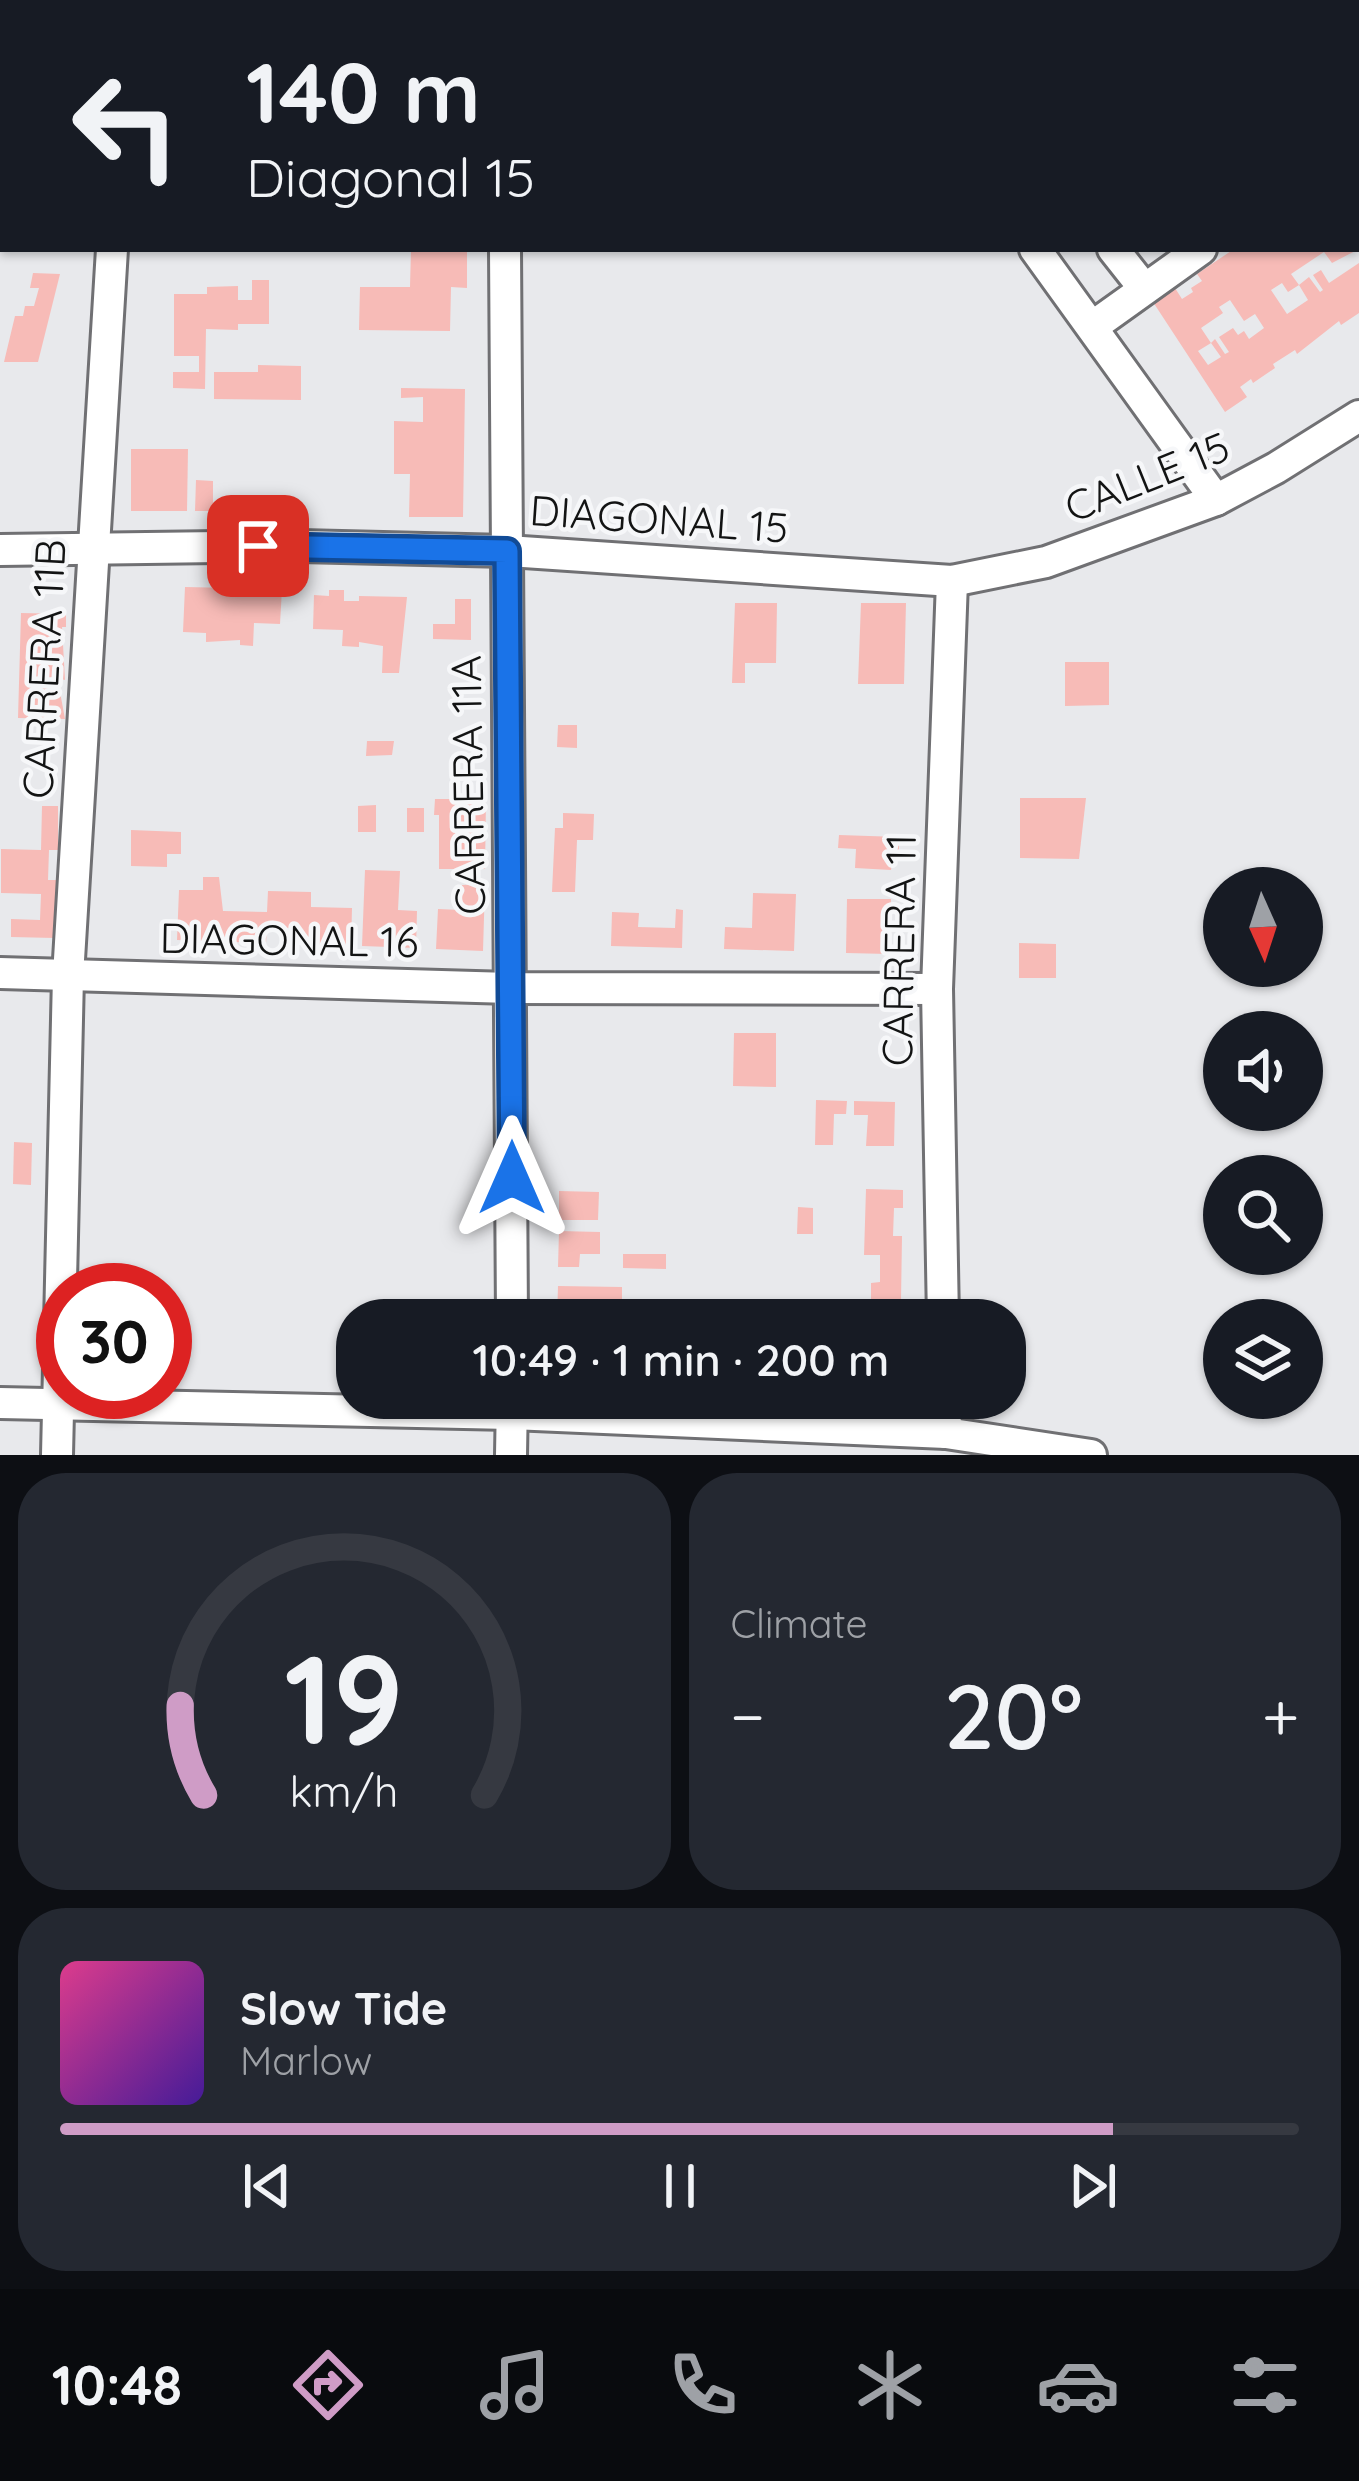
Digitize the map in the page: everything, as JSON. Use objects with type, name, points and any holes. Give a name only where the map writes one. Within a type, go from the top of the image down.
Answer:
[{"type":"street","name":"CARRERA 11B","points":[[60,1263],[68,976],[112,252]]},
{"type":"street","name":"CARRERA 11A","points":[[505,252],[512,1299]]},
{"type":"street","points":[[1037,252],[1216,500]]},
{"type":"street","points":[[1115,252],[1143,287]]},
{"type":"street","points":[[1092,328],[1196,252]]},
{"type":"street","name":"CALLE 15","points":[[952,581],[1046,562],[1216,500],[1276,469],[1359,416]]},
{"type":"street","name":"DIAGONAL 15","points":[[0,550],[507,551],[952,581]]},
{"type":"street","name":"CARRERA 11","points":[[944,1299],[937,989],[952,581]]},
{"type":"street","name":"DIAGONAL 16","points":[[0,973],[512,988],[937,989]]},
{"type":"street","points":[[0,1403],[36,1404]]},
{"type":"street","points":[[192,1405],[336,1406]]},
{"type":"street","name":"CARRERA 11B","points":[[56,1419],[57,1455]]},
{"type":"street","points":[[511,1455],[512,1419]]},
{"type":"street","points":[[721,1419],[946,1433],[1091,1455]]},
{"type":"street","points":[[946,1419],[946,1433]]},
{"type":"building","points":[[411,252],[467,252],[467,288],[451,287],[450,331],[359,330],[360,287],[410,287]]},
{"type":"building","points":[[1230,252],[1324,252],[1291,274],[1299,285],[1309,277],[1320,292],[1313,275],[1321,270],[1329,283],[1359,263],[1359,313],[1341,325],[1339,321],[1297,354],[1295,350],[1253,383],[1251,379],[1240,387],[1247,397],[1225,412],[1153,302],[1175,288],[1182,299],[1202,281],[1197,274]],"holes":[[[1282,283],[1288,292],[1299,285],[1308,300],[1287,314],[1271,290]],[[1230,300],[1244,321],[1255,314],[1264,328],[1249,339],[1244,331],[1238,335],[1233,328],[1219,337],[1229,352],[1225,354],[1201,328],[1223,313],[1219,307]],[[1211,343],[1221,357],[1208,365],[1198,351]]]},
{"type":"building","points":[[1324,252],[1353,252],[1332,263]]},
{"type":"building","points":[[33,273],[60,274],[38,362],[4,362],[15,316],[23,316],[25,306],[34,306],[39,288],[30,288]]},
{"type":"building","points":[[252,280],[269,280],[269,324],[206,329],[205,389],[173,388],[173,372],[199,372],[199,356],[174,356],[174,294],[207,294],[207,287],[238,286],[238,300],[252,300]]},
{"type":"building","points":[[258,365],[301,366],[301,400],[214,399],[214,372],[258,372]]},
{"type":"building","points":[[401,388],[465,389],[463,517],[409,517],[410,474],[394,474],[394,421],[423,422],[423,397],[401,398]]},
{"type":"building","points":[[131,449],[188,449],[187,511],[131,511]]},
{"type":"building","points":[[196,480],[213,481],[213,511],[195,511]]},
{"type":"building","points":[[185,587],[282,589],[280,624],[254,623],[253,646],[240,645],[240,640],[206,642],[206,633],[183,632]]},
{"type":"building","points":[[329,590],[344,590],[344,601],[359,601],[359,596],[407,597],[399,673],[382,673],[383,646],[359,642],[359,647],[342,646],[343,630],[313,629],[314,595],[329,596]]},
{"type":"building","points":[[455,599],[471,599],[471,640],[433,639],[433,624],[455,624]]},
{"type":"building","points":[[735,603],[777,603],[776,663],[745,663],[745,683],[732,683]]},
{"type":"building","points":[[861,603],[906,603],[904,684],[858,684]]},
{"type":"building","points":[[21,613],[66,614],[66,627],[62,627],[65,680],[61,679],[60,692],[65,719],[18,718]]},
{"type":"building","points":[[1065,662],[1109,662],[1109,705],[1065,706]]},
{"type":"building","points":[[558,725],[577,725],[577,748],[557,747]]},
{"type":"building","points":[[367,741],[394,741],[392,755],[366,756]]},
{"type":"building","points":[[1020,798],[1086,798],[1079,859],[1020,858]]},
{"type":"building","points":[[435,799],[486,799],[485,869],[439,869]]},
{"type":"building","points":[[376,805],[376,832],[358,832],[358,806]]},
{"type":"building","points":[[42,806],[58,806],[58,850],[49,850],[48,880],[61,880],[55,938],[11,937],[11,919],[40,920],[41,894],[1,893],[1,849],[41,850]]},
{"type":"building","points":[[407,808],[424,808],[424,832],[407,832]]},
{"type":"building","points":[[563,813],[594,814],[593,840],[577,840],[575,892],[552,892],[555,828],[563,828]]},
{"type":"building","points":[[131,830],[181,832],[181,854],[167,854],[167,867],[131,866]]},
{"type":"building","points":[[839,835],[899,837],[899,861],[892,861],[891,870],[855,868],[856,849],[838,848]]},
{"type":"building","points":[[365,870],[400,871],[398,910],[417,911],[416,948],[362,946]]},
{"type":"building","points":[[203,877],[219,877],[223,911],[267,912],[268,891],[311,892],[311,907],[352,908],[351,946],[291,944],[292,928],[267,927],[266,943],[177,940],[179,890],[203,890]]},
{"type":"building","points":[[485,884],[483,951],[436,949],[438,909],[461,910],[462,885]]},
{"type":"building","points":[[753,893],[796,894],[794,951],[724,949],[725,927],[752,928]]},
{"type":"building","points":[[847,899],[891,899],[889,954],[846,953]]},
{"type":"building","points":[[676,909],[683,910],[682,948],[611,946],[612,912],[639,913],[638,927],[675,928]]},
{"type":"building","points":[[1019,943],[1056,944],[1056,978],[1019,978]]},
{"type":"building","points":[[734,1033],[776,1033],[776,1087],[733,1086]]},
{"type":"building","points":[[816,1100],[847,1101],[846,1114],[834,1114],[833,1145],[815,1145]]},
{"type":"building","points":[[854,1101],[895,1102],[894,1146],[866,1146],[868,1115],[854,1115]]},
{"type":"building","points":[[14,1142],[32,1143],[31,1185],[13,1184]]},
{"type":"building","points":[[866,1189],[903,1190],[903,1208],[894,1208],[893,1236],[902,1236],[901,1299],[871,1299],[871,1283],[880,1282],[880,1255],[864,1255]]},
{"type":"building","points":[[559,1191],[599,1192],[598,1220],[559,1220]]},
{"type":"building","points":[[798,1207],[813,1208],[813,1234],[797,1234]]},
{"type":"building","points":[[559,1231],[600,1232],[600,1254],[580,1254],[579,1267],[558,1267]]},
{"type":"building","points":[[623,1254],[666,1254],[666,1269],[623,1268]]},
{"type":"building","points":[[558,1286],[622,1287],[622,1299],[558,1299]]},
{"type":"route","points":[[258,546],[507,551],[512,1178]]}]
